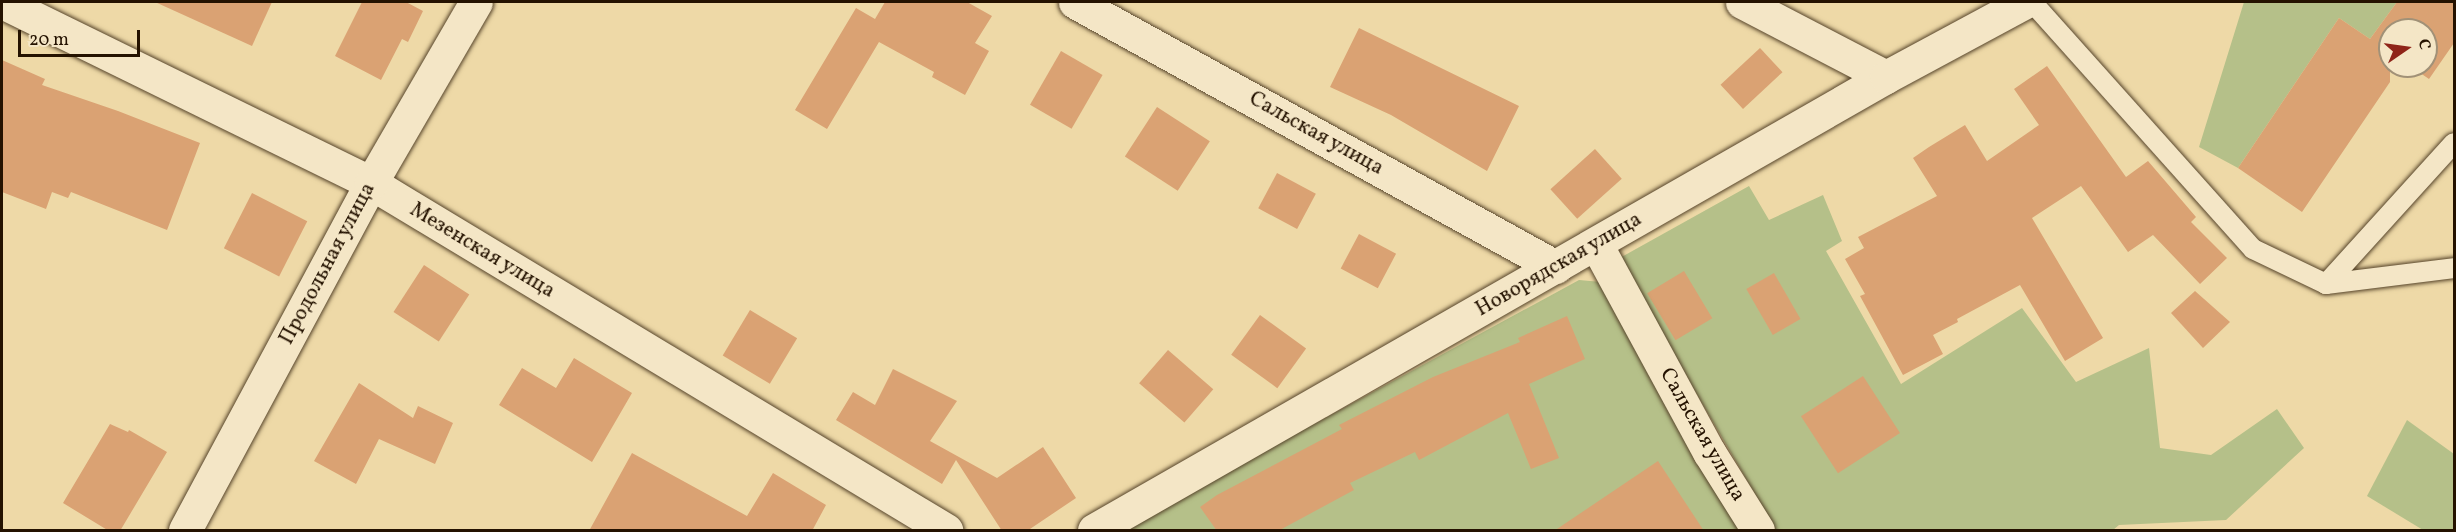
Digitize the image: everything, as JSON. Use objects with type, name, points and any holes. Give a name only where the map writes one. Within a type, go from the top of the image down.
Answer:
[{"type":"street","name":"Мезенская улица","points":[[2,2],[371,183],[946,531]]},
{"type":"street","name":"Продольная улица","points":[[185,531],[371,183],[476,2]]},
{"type":"street","name":"Сальская улица","points":[[1075,2],[1556,267]]},
{"type":"street","points":[[1742,2],[1886,77]]},
{"type":"street","name":"Новорядская улица","points":[[1094,531],[1886,77],[2025,2]]},
{"type":"street","name":"Сальская улица","points":[[1596,244],[1709,452],[1758,531]]},
{"type":"lane","points":[[2032,2],[2253,249],[2326,284],[2454,268]]},
{"type":"lane","points":[[2326,284],[2454,143]]},
{"type":"green space","points":[[2244,2],[2397,2],[2385,18],[2378,18],[2378,28],[2370,39],[2339,18],[2238,168],[2199,147]]},
{"type":"green space","points":[[1749,186],[1769,220],[1823,195],[1842,241],[1826,251],[1901,384],[2022,308],[2076,382],[2149,348],[2160,448],[2211,455],[2277,409],[2304,448],[2226,520],[2119,525],[2113,530],[1776,530],[1618,259]]},
{"type":"green space","points":[[1579,280],[1601,282],[1745,530],[1119,530]]},
{"type":"green space","points":[[2407,420],[2454,454],[2454,530],[2423,530],[2367,496]]},
{"type":"building","points":[[155,2],[272,2],[252,46]]},
{"type":"building","points":[[362,2],[406,2],[423,11],[408,42],[402,39],[381,80],[335,56]]},
{"type":"building","points":[[885,2],[967,2],[992,16],[975,43],[989,51],[965,95],[932,77],[934,72],[879,42],[827,129],[795,110],[856,8],[875,19]]},
{"type":"building","points":[[2397,2],[2454,2],[2454,43],[2438,66],[2438,18],[2385,18]]},
{"type":"building","points":[[2339,18],[2370,39],[2378,28],[2378,78],[2390,78],[2390,82],[2302,212],[2238,168]]},
{"type":"building","points":[[1359,28],[1519,106],[1487,171],[1391,115],[1330,87]]},
{"type":"building","points":[[1760,48],[1783,72],[1743,109],[1721,85]]},
{"type":"building","points":[[1061,51],[1103,75],[1072,129],[1030,105]]},
{"type":"building","points":[[2,60],[45,79],[42,85],[200,143],[167,230],[71,192],[68,198],[52,192],[46,209],[2,192]]},
{"type":"building","points":[[2047,66],[2126,177],[2148,161],[2196,217],[2191,222],[2227,258],[2200,284],[2153,235],[2128,252],[2081,186],[2032,218],[2103,338],[2065,361],[2020,285],[1957,319],[1958,322],[1933,335],[1943,354],[1903,375],[1860,296],[1865,294],[1845,259],[1864,248],[1858,237],[1937,196],[1913,158],[1965,125],[1987,161],[2039,125],[2014,89]]},
{"type":"building","points":[[1157,107],[1210,141],[1178,191],[1125,156]]},
{"type":"building","points":[[1595,149],[1622,179],[1577,219],[1550,189]]},
{"type":"building","points":[[1277,173],[1316,194],[1297,229],[1258,208]]},
{"type":"building","points":[[252,193],[307,221],[279,276],[224,248]]},
{"type":"building","points":[[1359,234],[1396,254],[1378,288],[1341,268]]},
{"type":"building","points":[[424,265],[469,294],[439,341],[394,312]]},
{"type":"building","points":[[1684,271],[1712,318],[1675,340],[1647,293]]},
{"type":"building","points":[[1774,273],[1800,319],[1773,335],[1746,289]]},
{"type":"building","points":[[2195,291],[2230,322],[2203,348],[2171,313]]},
{"type":"building","points":[[750,310],[797,338],[770,384],[723,355]]},
{"type":"building","points":[[1260,315],[1306,349],[1277,388],[1231,355]]},
{"type":"building","points":[[1567,316],[1585,359],[1529,384],[1559,458],[1531,469],[1508,413],[1419,460],[1415,452],[1350,483],[1354,490],[1278,531],[1217,531],[1200,507],[1217,495],[1342,429],[1339,425],[1433,377],[1520,342],[1518,338]]},
{"type":"building","points":[[1168,350],[1213,389],[1184,423],[1139,383]]},
{"type":"building","points":[[574,358],[632,393],[592,462],[499,405],[522,368],[556,388]]},
{"type":"building","points":[[893,369],[957,401],[930,441],[997,478],[1043,447],[1076,498],[1027,531],[1002,531],[956,460],[942,484],[836,420],[853,392],[875,405]]},
{"type":"building","points":[[1863,376],[1900,433],[1838,473],[1801,416]]},
{"type":"building","points":[[359,383],[413,418],[418,406],[453,423],[435,464],[379,439],[356,484],[314,461]]},
{"type":"building","points":[[110,424],[128,432],[129,430],[167,452],[120,531],[109,531],[63,503]]},
{"type":"building","points":[[632,453],[747,516],[773,473],[826,505],[812,531],[589,531]]},
{"type":"building","points":[[1658,461],[1704,531],[1554,531]]}]
